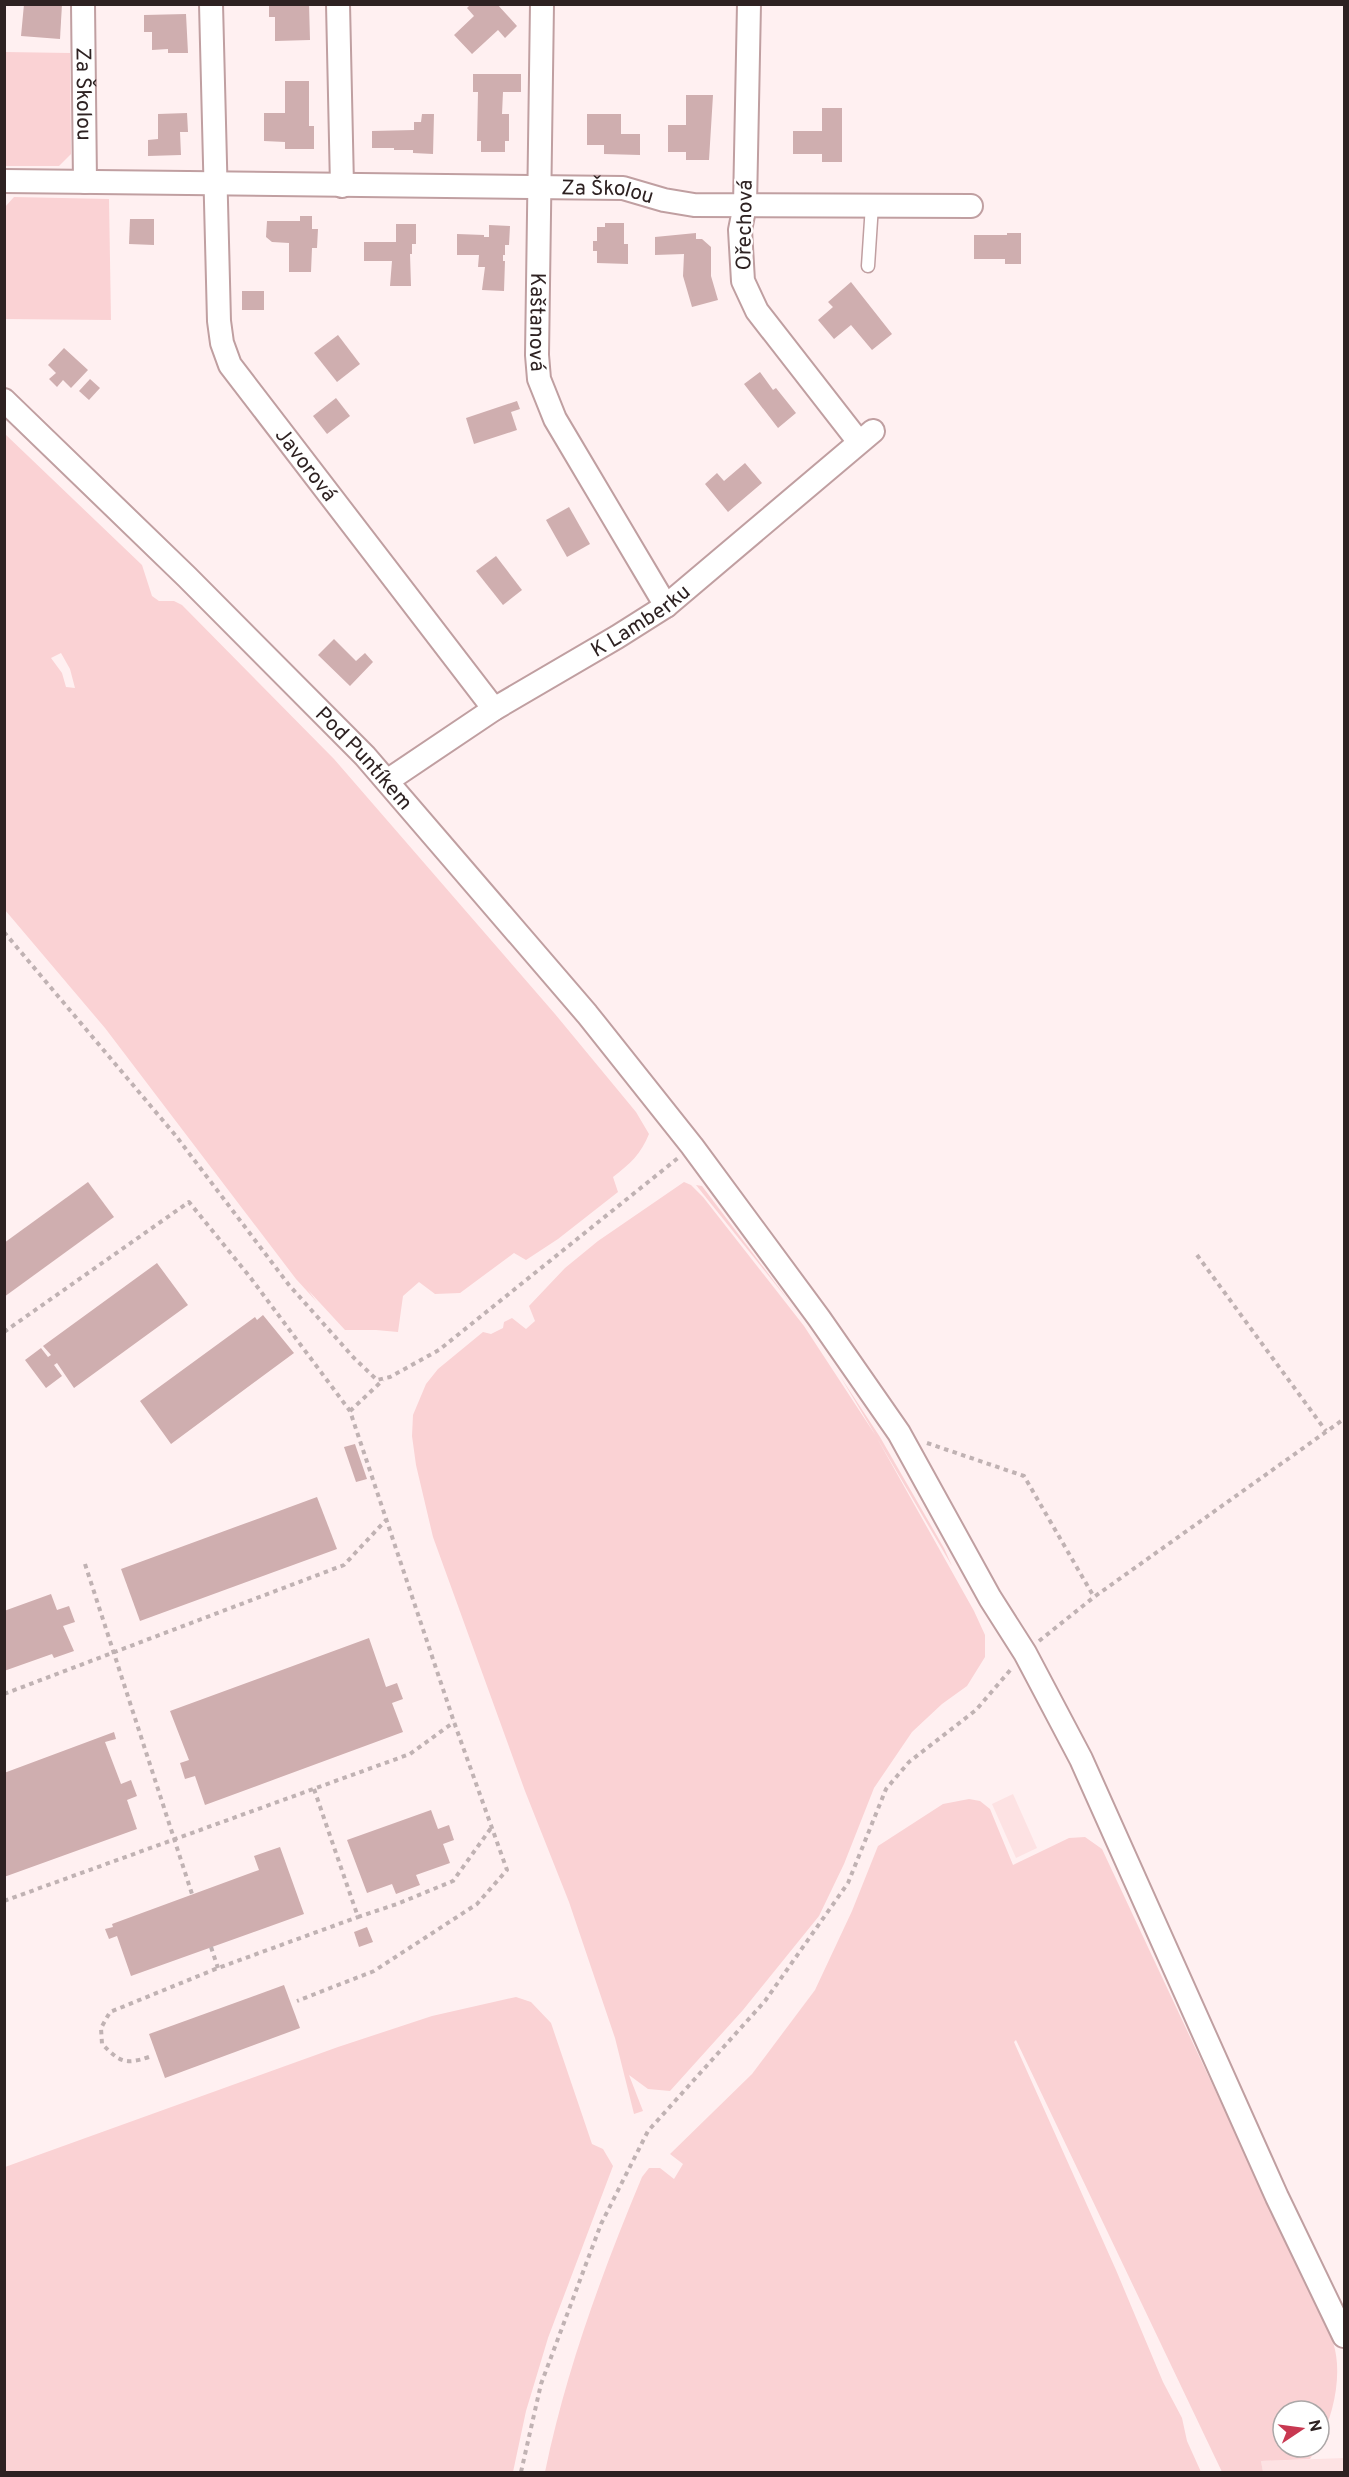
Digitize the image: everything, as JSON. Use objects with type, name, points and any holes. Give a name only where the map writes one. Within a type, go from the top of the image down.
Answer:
[{"type":"street","name":"Za Školou","points":[[83,4],[85,182]]},
{"type":"street","points":[[211,4],[215,184]]},
{"type":"street","points":[[338,4],[342,186]]},
{"type":"street","name":"Kaštanová","points":[[542,4],[537,355],[539,379],[555,418],[666,606]]},
{"type":"street","name":"Ořechová","points":[[748,4],[745,205],[740,230],[743,282],[757,311],[866,437]]},
{"type":"street","name":"Za Školou","points":[[4,181],[539,189],[623,188],[664,200],[694,205],[971,206]]},
{"type":"street","name":"Javorová","points":[[215,184],[219,321],[222,342],[230,365],[494,709]]},
{"type":"street","name":"Pod Puntíkem","points":[[5,401],[188,577],[365,756],[587,1014],[692,1146],[812,1308],[899,1433],[990,1598],[1025,1653],[1081,1759],[1277,2197],[1344,2336]]},
{"type":"street","name":"K Lamberku","points":[[387,782],[494,709],[617,638],[666,606],[866,437]]},
{"type":"lane","points":[[868,266],[872,205]]},
{"type":"path","points":[[4,932],[176,1136],[289,1285],[362,1367],[377,1380],[384,1380]]},
{"type":"path","points":[[350,1411],[384,1380],[440,1350],[692,1146]]},
{"type":"path","points":[[4,1332],[189,1202],[250,1277],[350,1411],[454,1722],[507,1870],[477,1904],[374,1971],[297,2001]]},
{"type":"path","points":[[1197,1255],[1326,1431]]},
{"type":"path","points":[[521,2472],[541,2384],[601,2224],[648,2131],[765,2001],[848,1883],[886,1789],[909,1762],[976,1710],[1025,1653],[1094,1597],[1344,1419]]},
{"type":"path","points":[[899,1433],[1024,1476],[1094,1597]]},
{"type":"path","points":[[4,1694],[344,1565],[386,1520]]},
{"type":"path","points":[[85,1564],[192,1894]]},
{"type":"path","points":[[4,1901],[410,1754],[454,1722]]},
{"type":"path","points":[[314,1789],[358,1917]]},
{"type":"path","points":[[149,2057],[132,2063],[117,2059],[102,2044],[101,2028],[110,2012],[218,1968],[397,1904],[453,1881],[492,1827]]},
{"type":"path","points":[[211,1947],[218,1968]]},
{"type":"shaded area","points":[[5,52],[70,53],[71,154],[59,166],[5,166]]},
{"type":"shaded area","points":[[14,197],[109,199],[111,320],[5,319],[5,207]]},
{"type":"shaded area","points":[[5,434],[142,565],[152,596],[159,601],[174,601],[182,605],[334,759],[555,1014],[636,1112],[649,1134],[634,1158],[613,1177],[618,1192],[558,1239],[526,1260],[514,1253],[460,1293],[435,1294],[419,1282],[403,1296],[398,1332],[345,1330],[296,1279],[105,1028],[5,910]],"holes":[[[61,653],[70,669],[75,688],[66,687],[62,673],[51,658]]]},
{"type":"shaded area","points":[[684,1182],[691,1185],[703,1197],[804,1326],[876,1436],[840,1376],[880,1437],[944,1548],[952,1566],[877,1438],[974,1611],[985,1635],[985,1657],[967,1686],[942,1704],[912,1732],[874,1788],[844,1864],[819,1916],[743,2010],[670,2091],[648,2089],[629,2075],[643,2111],[634,2114],[615,2038],[569,1902],[525,1791],[433,1537],[416,1465],[412,1436],[413,1415],[426,1384],[438,1369],[483,1332],[491,1334],[503,1328],[504,1322],[512,1318],[526,1329],[535,1321],[529,1306],[565,1268],[598,1241]]},
{"type":"shaded area","points":[[696,1185],[702,1186],[792,1305]]},
{"type":"shaded area","points":[[1013,1794],[1037,1848],[1016,1858],[992,1804]]},
{"type":"shaded area","points":[[969,1799],[980,1801],[990,1809],[1013,1865],[1069,1838],[1085,1837],[1102,1849],[1333,2342],[1337,2380],[1331,2412],[1331,2399],[1271,2399],[1271,2459],[1310,2459],[1261,2461],[1263,2472],[1222,2472],[1016,2040],[1014,2042],[1116,2270],[1163,2382],[1182,2418],[1187,2441],[1201,2472],[545,2472],[563,2396],[586,2322],[642,2177],[649,2168],[660,2168],[674,2179],[683,2164],[670,2154],[752,2074],[815,1990],[852,1911],[878,1846],[943,1804]]},
{"type":"shaded area","points":[[516,1997],[531,2002],[551,2023],[592,2144],[603,2149],[613,2166],[548,2338],[526,2411],[513,2472],[5,2472],[5,2167],[338,2047],[432,2016]]},
{"type":"shaded area","points":[[1344,2458],[1344,2472],[1263,2472],[1261,2461],[1331,2459]]},
{"type":"building","points":[[24,4],[62,4],[60,39],[21,36]]},
{"type":"building","points":[[269,4],[309,4],[310,40],[275,41],[275,17],[269,17]]},
{"type":"building","points":[[471,4],[497,4],[517,26],[505,38],[498,30],[472,54],[454,35],[474,16],[467,8]]},
{"type":"building","points":[[186,14],[188,53],[168,53],[168,49],[152,50],[152,32],[144,32],[144,15]]},
{"type":"building","points":[[473,74],[521,74],[521,92],[503,92],[502,114],[509,114],[509,141],[505,141],[505,152],[481,152],[481,141],[477,141],[478,92],[473,92]]},
{"type":"building","points":[[285,81],[309,81],[309,126],[314,126],[314,149],[285,149],[285,142],[264,141],[264,113],[285,113]]},
{"type":"building","points":[[686,95],[713,95],[709,160],[686,160],[686,152],[668,152],[668,125],[686,125]]},
{"type":"building","points":[[822,108],[842,108],[842,162],[822,162],[822,154],[793,154],[793,131],[822,131]]},
{"type":"building","points":[[187,113],[188,132],[180,132],[181,155],[148,156],[148,140],[158,139],[158,114]]},
{"type":"building","points":[[422,114],[434,114],[433,154],[413,153],[413,150],[394,150],[394,148],[372,148],[372,131],[414,130],[414,122],[421,122]]},
{"type":"building","points":[[587,114],[621,114],[621,134],[640,134],[640,155],[604,154],[604,145],[587,145]]},
{"type":"building","points":[[300,216],[312,216],[312,229],[318,229],[317,248],[312,248],[311,272],[289,272],[289,243],[272,242],[266,237],[267,221],[300,221]]},
{"type":"building","points":[[130,219],[154,219],[154,245],[129,244]]},
{"type":"building","points":[[605,223],[624,223],[624,244],[628,244],[628,264],[597,263],[597,251],[593,251],[593,241],[597,241],[597,227],[605,227]]},
{"type":"building","points":[[396,224],[416,224],[416,244],[412,244],[412,254],[410,254],[411,286],[390,286],[392,261],[364,261],[364,242],[396,242]]},
{"type":"building","points":[[489,225],[510,226],[509,245],[505,245],[505,255],[503,255],[503,261],[505,261],[504,291],[482,290],[485,267],[478,267],[479,255],[457,255],[457,234],[489,237]]},
{"type":"building","points":[[696,233],[696,239],[702,239],[711,247],[711,276],[718,300],[692,307],[683,276],[684,254],[655,255],[655,237]]},
{"type":"building","points":[[1007,233],[1021,233],[1021,264],[1005,264],[1005,259],[974,259],[974,235],[1007,235]]},
{"type":"building","points":[[851,282],[892,334],[872,350],[851,325],[834,339],[818,320],[833,307],[828,302]]},
{"type":"building","points":[[242,291],[264,291],[264,310],[242,310]]},
{"type":"building","points":[[338,335],[360,364],[337,382],[314,353]]},
{"type":"building","points":[[64,348],[88,370],[71,388],[63,380],[57,387],[49,379],[56,373],[48,365]]},
{"type":"building","points":[[760,372],[773,390],[776,388],[796,413],[778,428],[744,384]]},
{"type":"building","points":[[90,379],[100,388],[89,400],[79,391]]},
{"type":"building","points":[[336,398],[350,416],[327,434],[313,416]]},
{"type":"building","points":[[517,401],[520,409],[511,412],[517,430],[474,444],[466,418]]},
{"type":"building","points":[[745,463],[762,483],[728,512],[705,484],[717,473],[724,481]]},
{"type":"building","points":[[569,507],[590,544],[567,557],[546,520]]},
{"type":"building","points":[[496,556],[522,590],[503,605],[476,571]]},
{"type":"building","points":[[334,639],[356,661],[365,653],[373,662],[350,686],[318,655]]},
{"type":"building","points":[[88,1182],[114,1217],[4,1297],[4,1243]]},
{"type":"building","points":[[157,1263],[188,1305],[74,1388],[57,1363],[54,1365],[62,1376],[46,1388],[25,1360],[41,1348],[48,1357],[51,1355],[43,1346]]},
{"type":"building","points":[[263,1315],[294,1353],[171,1444],[140,1401],[255,1317],[257,1320]]},
{"type":"building","points":[[355,1444],[367,1479],[356,1482],[344,1447]]},
{"type":"building","points":[[317,1497],[337,1549],[140,1621],[121,1569]]},
{"type":"building","points":[[51,1594],[57,1610],[69,1606],[75,1622],[63,1626],[74,1651],[54,1658],[52,1654],[4,1671],[4,1611]]},
{"type":"building","points":[[369,1638],[386,1687],[397,1683],[403,1699],[392,1703],[403,1732],[205,1805],[195,1776],[185,1779],[180,1763],[189,1760],[170,1711]]},
{"type":"building","points":[[114,1732],[116,1739],[105,1742],[121,1784],[131,1780],[137,1796],[127,1800],[137,1829],[4,1877],[4,1773]]},
{"type":"building","points":[[431,1810],[438,1829],[449,1825],[454,1840],[443,1844],[450,1863],[416,1875],[420,1885],[396,1894],[392,1884],[367,1893],[347,1840]]},
{"type":"building","points":[[280,1847],[304,1914],[131,1976],[117,1936],[109,1939],[105,1929],[113,1927],[112,1924],[259,1870],[254,1856]]},
{"type":"building","points":[[367,1927],[373,1942],[359,1947],[354,1932]]},
{"type":"building","points":[[284,1985],[300,2028],[165,2078],[149,2034]]}]
